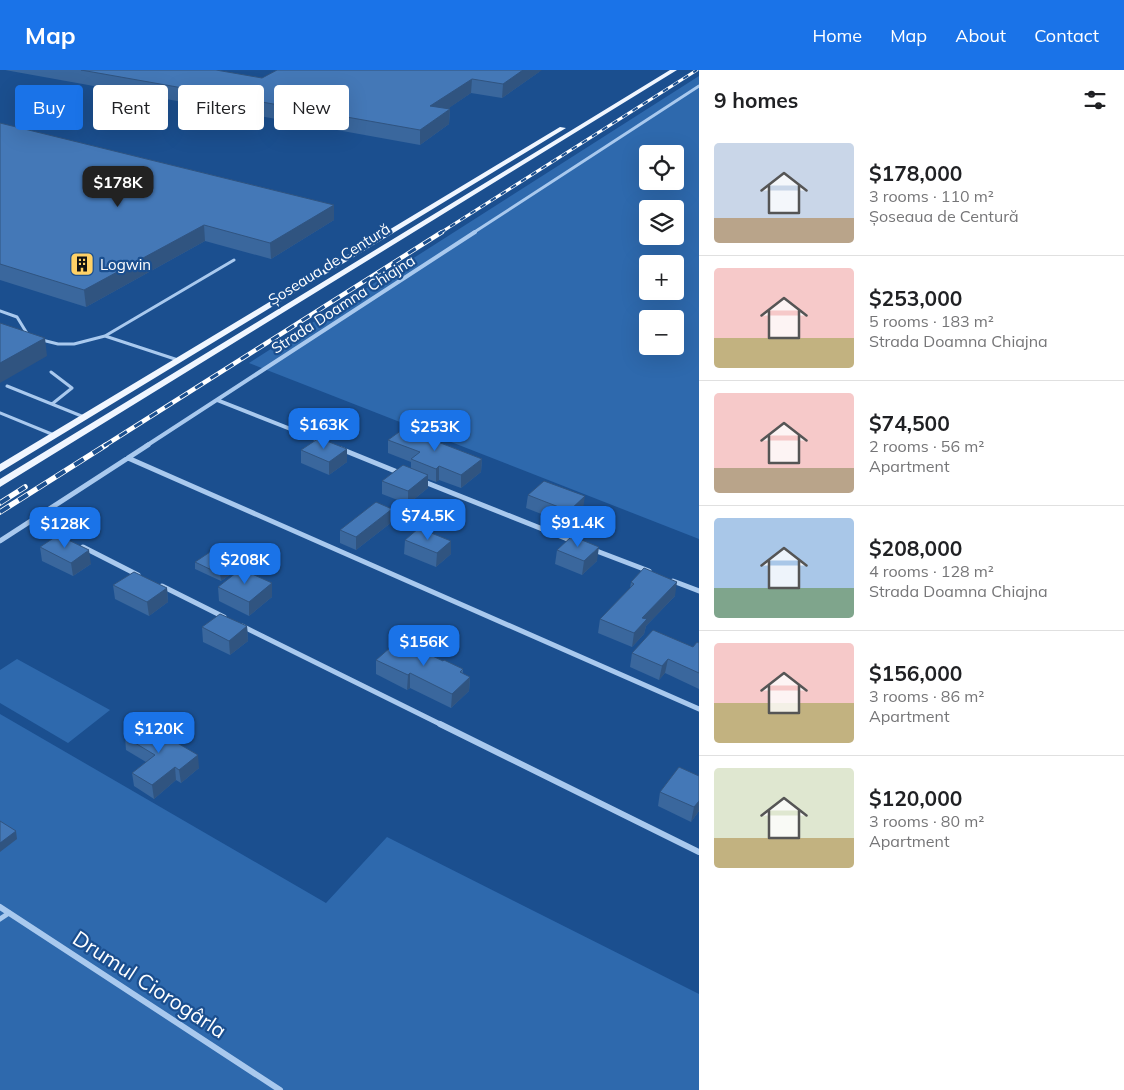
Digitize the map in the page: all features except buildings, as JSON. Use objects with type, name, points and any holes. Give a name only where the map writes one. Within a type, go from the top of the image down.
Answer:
[{"type":"main road","points":[[618,95],[660,70]]},
{"type":"main road","name":"Șoseaua de Centură","points":[[0,484],[674,70]]},
{"type":"main road","name":"Șoseaua de Centură","points":[[0,469],[571,123]]},
{"type":"street","name":"Strada Doamna Chiajna","points":[[0,541],[699,86]]},
{"type":"street","points":[[217,400],[329,444]]},
{"type":"street","points":[[338,448],[403,474]]},
{"type":"street","points":[[128,458],[699,708]]},
{"type":"street","points":[[412,477],[580,544]]},
{"type":"street","points":[[31,521],[66,539]]},
{"type":"street","points":[[75,544],[147,579]]},
{"type":"street","points":[[589,548],[654,574]]},
{"type":"street","points":[[663,577],[699,591]]},
{"type":"street","points":[[156,583],[227,618]]},
{"type":"street","points":[[236,623],[699,852]]},
{"type":"street","name":"Drumul Ciorogârla","points":[[0,907],[280,1090]]},
{"type":"lane","points":[[37,339],[69,345],[86,343],[105,336],[234,260]]},
{"type":"lane","points":[[0,311],[17,317],[22,328],[30,336]]},
{"type":"lane","points":[[105,336],[178,360]]},
{"type":"lane","points":[[51,372],[72,388],[52,404]]},
{"type":"lane","points":[[7,386],[84,417]]},
{"type":"lane","points":[[0,413],[56,435]]},
{"type":"lane","points":[[0,919],[9,913]]},
{"type":"shaded area","points":[[699,76],[699,539],[249,363]]},
{"type":"shaded area","points":[[17,659],[110,710],[68,743],[0,703],[0,670]]},
{"type":"shaded area","points":[[0,714],[326,903],[387,837],[699,994],[699,1090],[0,1090]]},
{"type":"railway","points":[[440,233],[697,70]]},
{"type":"railway","points":[[104,446],[442,232]]},
{"type":"railway","points":[[0,512],[106,445]]},
{"type":"railway","points":[[0,503],[25,487]]},
{"type":"place","name":"Logwin","points":[[82,264]]}]
